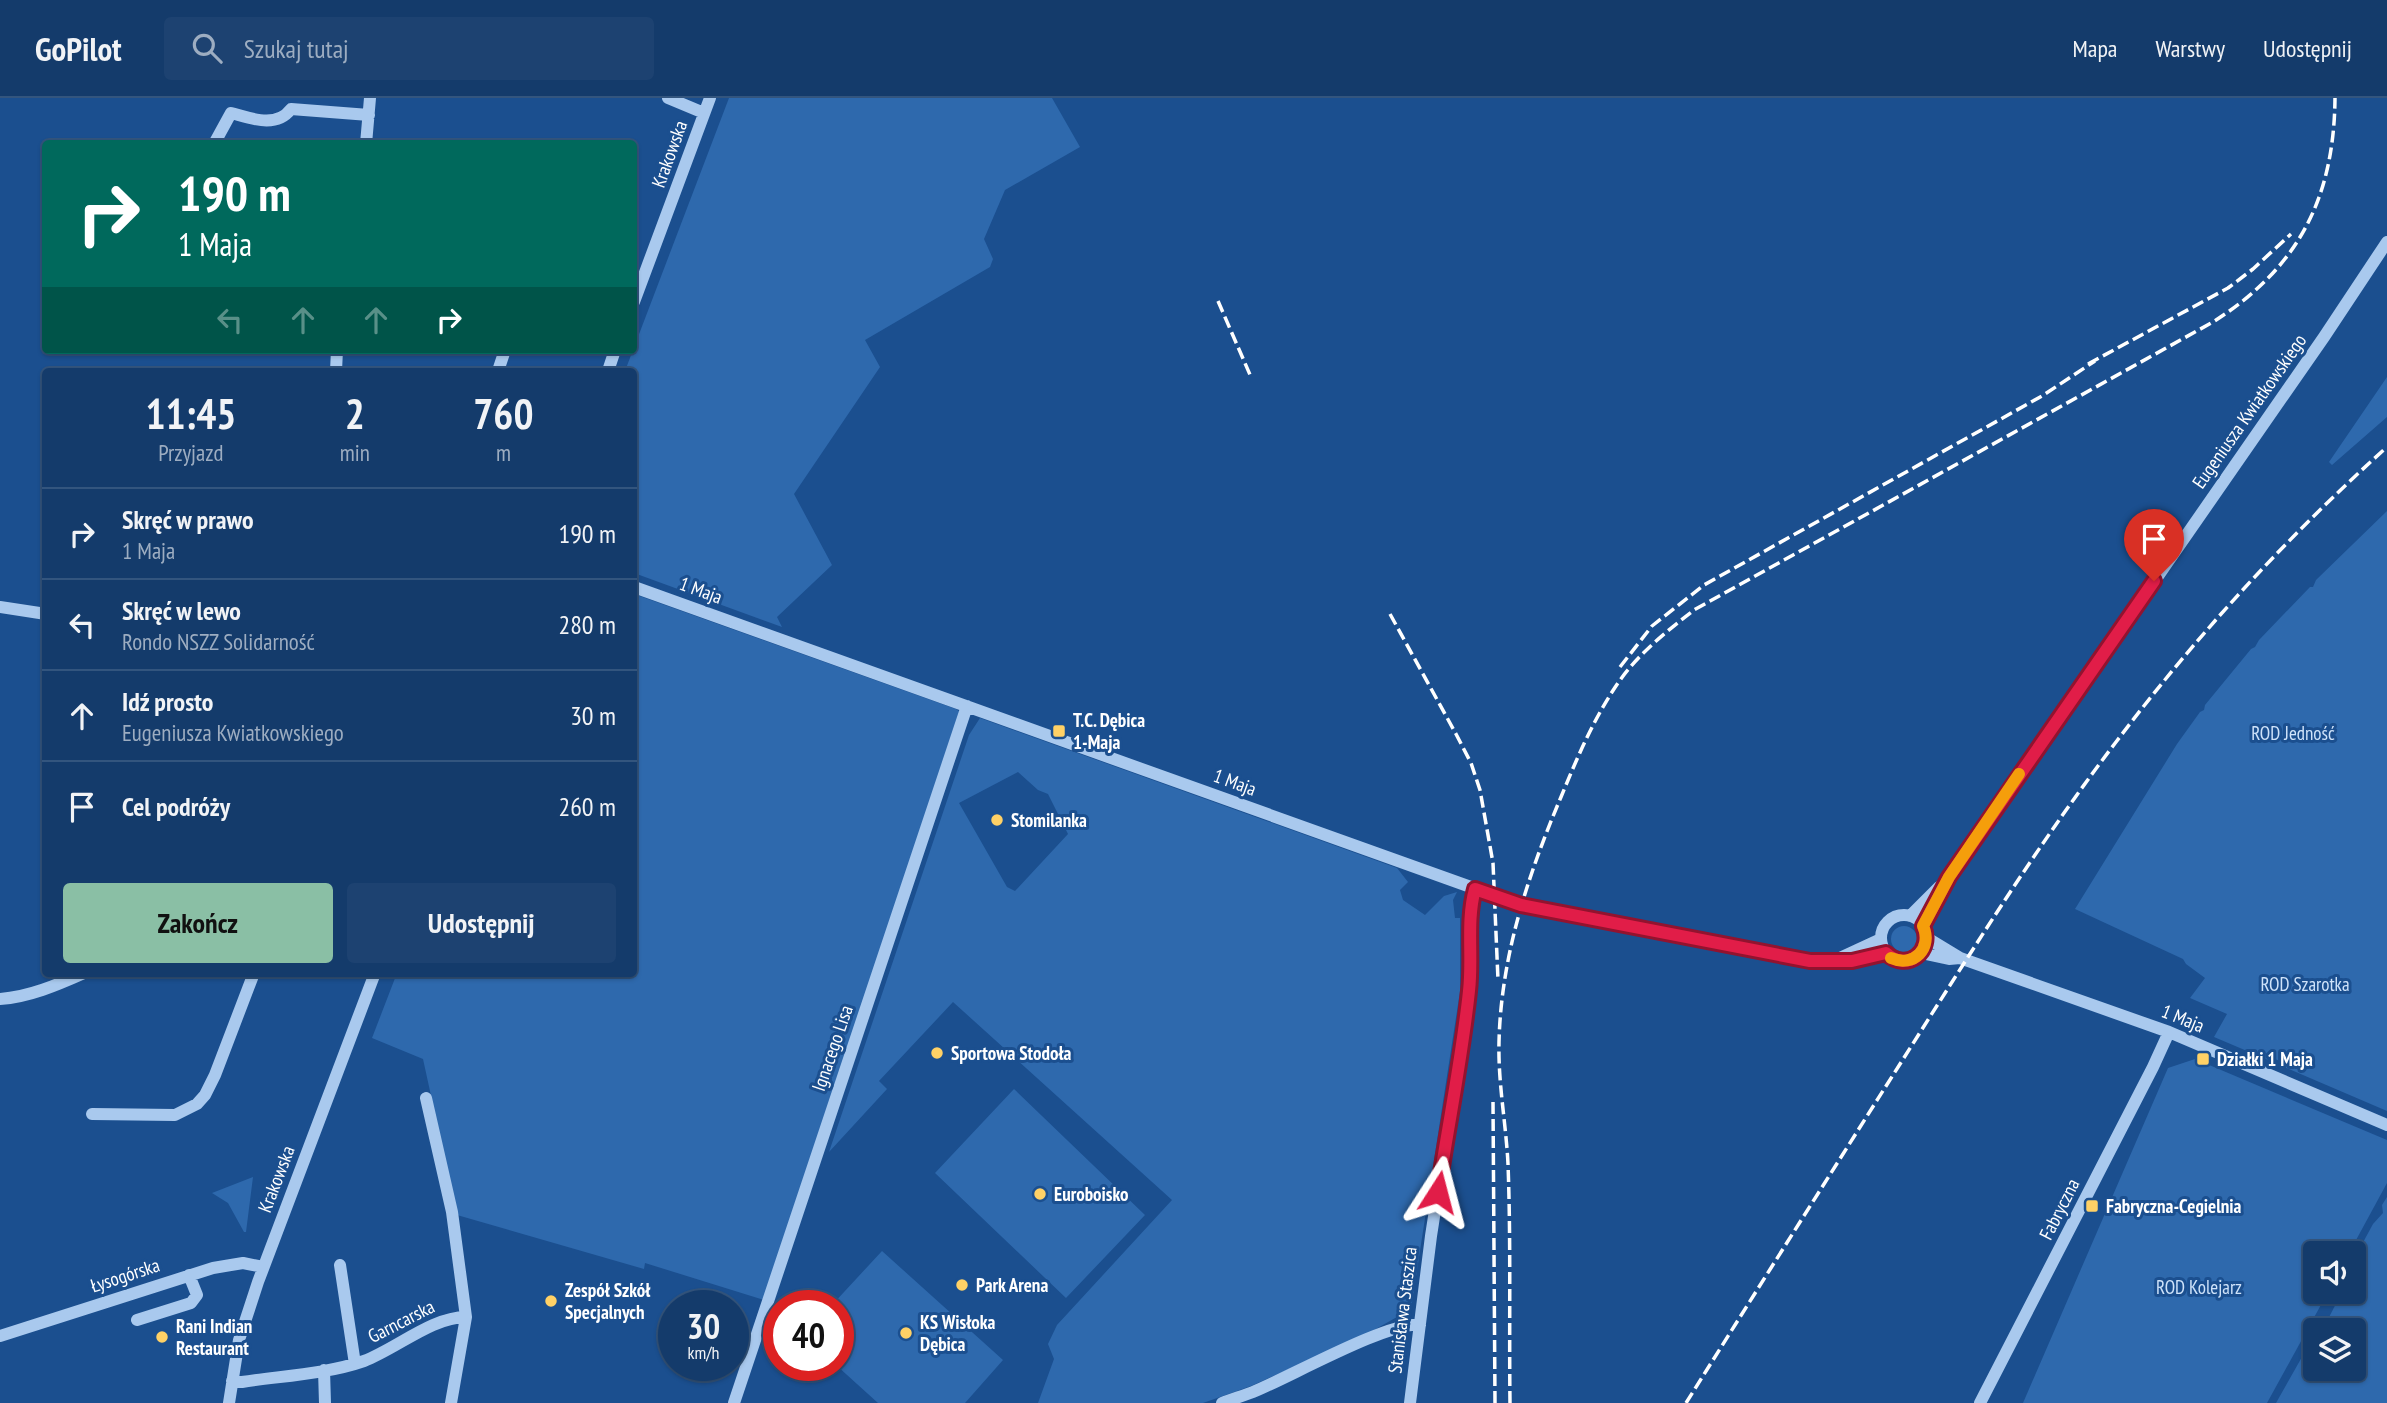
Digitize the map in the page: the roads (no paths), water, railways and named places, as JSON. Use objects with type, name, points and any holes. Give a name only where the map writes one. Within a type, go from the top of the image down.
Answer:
[{"type":"street","points":[[366,140],[370,98]]},
{"type":"street","points":[[668,98],[705,113]]},
{"type":"street","name":"Krakowska","points":[[637,294],[710,98]]},
{"type":"street","points":[[216,140],[231,113],[268,121],[286,116],[291,109],[369,114]]},
{"type":"street","name":"Eugeniusza Kwiatkowskiego","points":[[1910,916],[1949,877],[2324,338],[2387,242]]},
{"type":"street","name":"1 Maja","points":[[637,588],[1521,905],[1810,961],[1852,961],[1886,953]]},
{"type":"street","points":[[0,607],[42,613]]},
{"type":"street","name":"Ignacego Lisa","points":[[734,1403],[967,706]]},
{"type":"street","name":"Eugeniusza Kwiatkowskiego","points":[[1925,932],[1949,877]]},
{"type":"street","name":"Stanisława Staszica","points":[[1410,1403],[1468,998],[1472,963],[1470,907],[1475,889]]},
{"type":"street","points":[[1903,916],[1910,916],[1925,932],[1921,954],[1912,960],[1900,961],[1886,953],[1881,939],[1890,920],[1903,916]]},
{"type":"street","name":"1 Maja","points":[[1925,932],[1959,958],[2169,1032],[2387,1125]]},
{"type":"street","name":"1 Maja","points":[[1837,960],[1881,939]]},
{"type":"street","name":"1 Maja","points":[[1921,954],[1959,958]]},
{"type":"street","points":[[0,999],[55,986],[75,977]]},
{"type":"street","points":[[92,1114],[175,1115],[197,1104],[215,1075],[252,977]]},
{"type":"street","name":"Krakowska","points":[[229,1403],[239,1340],[263,1267],[373,977]]},
{"type":"street","name":"Fabryczna","points":[[1980,1403],[2147,1080],[2169,1032]]},
{"type":"street","points":[[426,1098],[452,1212],[466,1317],[451,1403]]},
{"type":"street","name":"Łysogórska","points":[[0,1336],[189,1275],[235,1263],[263,1267]]},
{"type":"street","name":"Garncarska","points":[[340,1265],[355,1364]]},
{"type":"street","points":[[137,1320],[191,1303],[197,1295],[189,1275]]},
{"type":"street","name":"Garncarska","points":[[232,1381],[242,1382],[355,1364],[386,1352],[447,1319],[466,1317]]},
{"type":"street","points":[[1222,1403],[1253,1392],[1352,1346],[1403,1326],[1420,1325]]},
{"type":"street","points":[[324,1370],[325,1403]]},
{"type":"railway","points":[[1510,1403],[1508,1164],[1499,1058],[1505,978],[1518,916],[1549,826],[1580,753],[1609,696],[1644,653],[1694,610],[2213,322],[2243,301],[2289,254],[2306,228],[2327,168],[2333,134],[2335,98]]},
{"type":"railway","points":[[2088,364],[2228,288],[2291,234]]},
{"type":"railway","points":[[1218,301],[1251,377]]},
{"type":"railway","points":[[1620,667],[1652,626],[1704,585],[2042,396],[2095,361]]},
{"type":"railway","points":[[1686,1403],[1974,948],[2086,782],[2147,702],[2211,625],[2279,551],[2387,447]]},
{"type":"railway","points":[[1390,614],[1471,763],[1480,790],[1493,863],[1498,980]]},
{"type":"railway","points":[[1493,1102],[1495,1403]]},
{"type":"place","name":"T.C. Dębica 1-Maja","points":[[1059,731]]},
{"type":"place","name":"Stomilanka","points":[[997,820]]},
{"type":"place","name":"Sportowa Stodoła","points":[[937,1053]]},
{"type":"place","name":"Działki 1 Maja","points":[[2203,1059]]},
{"type":"place","name":"Euroboisko","points":[[1040,1194]]},
{"type":"place","name":"Fabryczna-Cegielnia","points":[[2092,1206]]},
{"type":"place","name":"Park Arena","points":[[962,1285]]},
{"type":"place","name":"Zespół Szkół Specjalnych","points":[[551,1301]]},
{"type":"place","name":"KS Wisłoka Dębica","points":[[906,1333]]},
{"type":"place","name":"Rani Indian Restaurant","points":[[162,1337]]},
{"type":"park label","name":"ROD Jedność","points":[[2293,733]]},
{"type":"park label","name":"ROD Szarotka","points":[[2305,984]]},
{"type":"park label","name":"ROD Kolejarz","points":[[2199,1287]]}]
